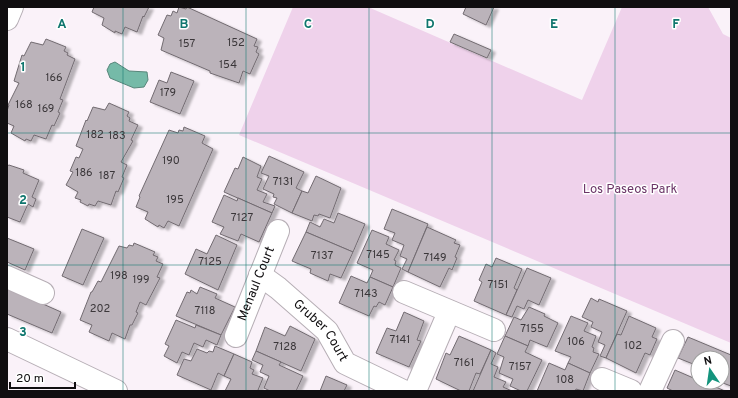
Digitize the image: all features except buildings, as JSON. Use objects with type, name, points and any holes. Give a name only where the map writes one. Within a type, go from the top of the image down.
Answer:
[{"type":"street","points":[[7,19],[12,7]]},
{"type":"street","name":"Menaul Court","points":[[236,336],[278,231]]},
{"type":"street","name":"Gruber Court","points":[[260,275],[278,288],[327,331],[345,363],[403,391]]},
{"type":"street","points":[[7,277],[43,293]]},
{"type":"street","points":[[404,292],[494,330]]},
{"type":"street","points":[[415,391],[449,312]]},
{"type":"street","points":[[7,339],[116,391]]},
{"type":"street","points":[[650,391],[673,341]]},
{"type":"street","points":[[602,379],[631,391]]},
{"type":"green space","name":"Los Paseos Park","points":[[293,7],[368,7],[582,100],[622,7],[708,7],[723,34],[731,38],[731,343],[239,135]]},
{"type":"shaded area","points":[[115,62],[129,71],[147,72],[148,80],[144,87],[134,88],[110,78],[107,70],[110,64]]}]
